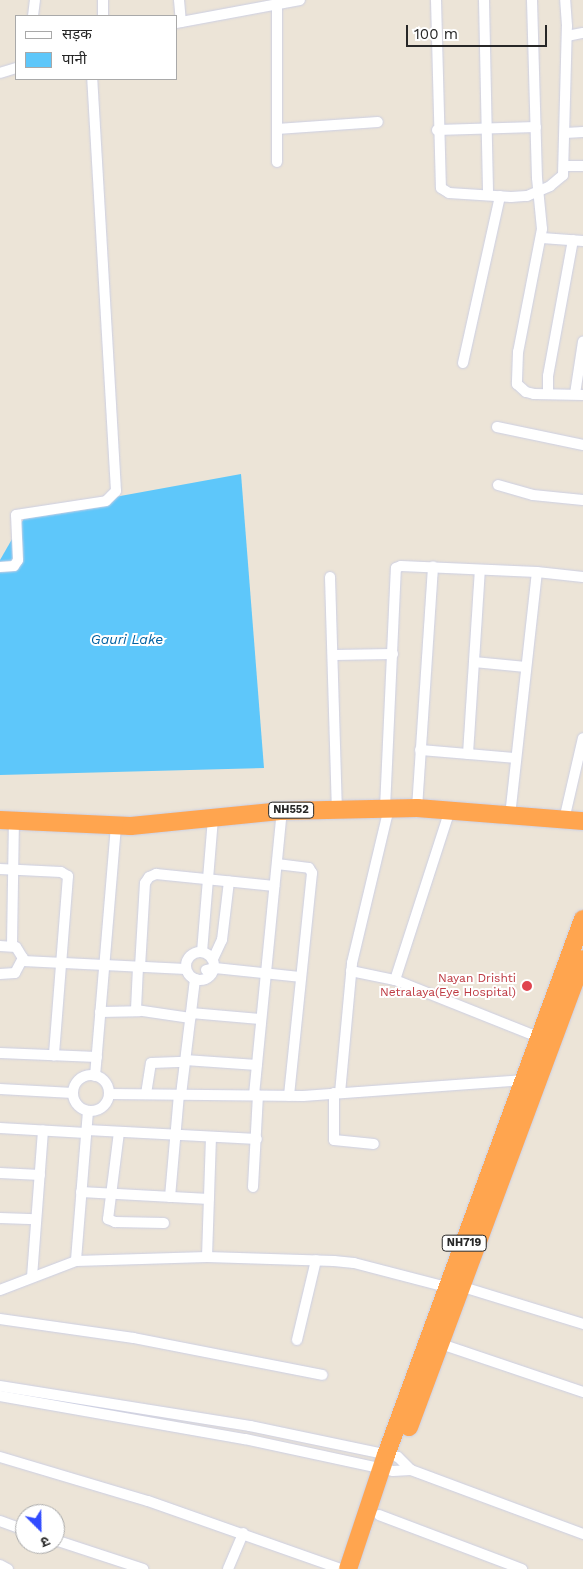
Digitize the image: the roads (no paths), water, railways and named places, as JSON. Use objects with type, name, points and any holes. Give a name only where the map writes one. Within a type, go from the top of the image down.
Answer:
[{"type":"highway","name":"NH552","points":[[7,820],[116,826],[282,811],[417,808],[583,821]]},
{"type":"highway","name":"NH719","points":[[531,1080],[538,1037],[583,919]]},
{"type":"highway","name":"NH719","points":[[348,1569],[457,1289],[531,1080],[583,959]]},
{"type":"highway","name":"NH719","points":[[360,1569],[379,1515],[390,1463],[442,1344],[457,1289]]},
{"type":"street","points":[[32,15],[36,0]]},
{"type":"street","points":[[102,15],[103,0]]},
{"type":"street","points":[[179,0],[178,23],[300,0]]},
{"type":"street","points":[[436,0],[437,130],[441,188],[449,193],[520,197],[538,192],[557,183],[564,166],[567,36],[565,0]]},
{"type":"street","points":[[484,0],[488,195]]},
{"type":"street","points":[[532,0],[538,192],[542,238],[516,367],[520,389],[548,394],[579,395],[583,342]]},
{"type":"street","points":[[277,5],[277,162]]},
{"type":"street","points":[[567,36],[583,33]]},
{"type":"street","points":[[0,73],[15,68]]},
{"type":"street","points":[[0,568],[14,566],[18,560],[16,515],[106,501],[116,490],[92,80]]},
{"type":"street","points":[[277,128],[378,122]]},
{"type":"street","points":[[437,130],[536,127]]},
{"type":"street","points":[[565,133],[583,132]]},
{"type":"street","points":[[564,166],[583,166]]},
{"type":"street","points":[[462,363],[500,196]]},
{"type":"street","points":[[542,238],[578,241],[548,376],[548,394]]},
{"type":"street","points":[[497,428],[583,445]]},
{"type":"street","points":[[498,485],[522,493],[583,500]]},
{"type":"street","points":[[374,1144],[334,1140],[337,1093],[351,971],[387,808],[396,568],[401,566],[537,572],[583,577]]},
{"type":"street","points":[[417,808],[433,567]]},
{"type":"street","points":[[468,754],[480,570]]},
{"type":"street","points":[[510,816],[537,572]]},
{"type":"street","points":[[330,577],[334,655],[337,809]]},
{"type":"street","points":[[334,655],[393,654]]},
{"type":"street","points":[[474,662],[526,667]]},
{"type":"street","points":[[564,820],[583,738]]},
{"type":"street","points":[[420,750],[515,758]]},
{"type":"street","points":[[395,980],[450,810]]},
{"type":"street","points":[[253,1187],[257,1139],[256,1095],[260,1019],[282,811]]},
{"type":"street","points":[[170,1197],[175,1135],[190,1015],[200,970],[213,818]]},
{"type":"street","points":[[7,820],[14,870],[12,945]]},
{"type":"street","points":[[95,1076],[116,826]]},
{"type":"street","points":[[277,864],[309,868],[312,873],[289,1096]]},
{"type":"street","points":[[0,869],[61,872],[68,876],[63,963],[54,1055]]},
{"type":"street","points":[[139,1011],[135,1004],[146,879],[156,874],[274,886]]},
{"type":"street","points":[[200,970],[222,940],[229,881]]},
{"type":"street","points":[[0,946],[12,945],[19,950],[23,961]]},
{"type":"street","points":[[200,970],[190,957],[202,952]]},
{"type":"street","points":[[23,961],[264,972],[300,977]]},
{"type":"street","points":[[0,974],[15,973],[23,961]]},
{"type":"street","points":[[351,971],[395,980],[538,1037]]},
{"type":"street","points":[[100,1012],[139,1011],[260,1019]]},
{"type":"street","points":[[0,1053],[97,1057]]},
{"type":"street","points":[[146,1094],[151,1063],[185,1061],[257,1065]]},
{"type":"street","points":[[95,1076],[104,1080],[109,1094],[103,1107],[88,1111],[76,1103],[73,1093],[80,1079],[95,1076]]},
{"type":"street","points":[[109,1094],[289,1096],[531,1080]]},
{"type":"street","points":[[0,1089],[73,1093]]},
{"type":"street","points":[[76,1261],[88,1111]]},
{"type":"street","points":[[0,1128],[257,1139]]},
{"type":"street","points":[[32,1278],[43,1130]]},
{"type":"street","points":[[119,1132],[108,1216],[111,1221],[164,1223]]},
{"type":"street","points":[[207,1257],[211,1137]]},
{"type":"street","points":[[0,1173],[40,1175]]},
{"type":"street","points":[[81,1192],[209,1199]]},
{"type":"street","points":[[0,1218],[36,1219]]},
{"type":"street","points":[[0,1290],[76,1261],[207,1257],[316,1260],[354,1263],[583,1324]]},
{"type":"street","points":[[297,1340],[316,1260]]},
{"type":"street","points":[[0,1319],[134,1338],[322,1375]]},
{"type":"street","points":[[442,1344],[583,1392]]},
{"type":"street","points":[[0,1386],[250,1426],[390,1463],[583,1534]]},
{"type":"street","points":[[0,1396],[390,1463]]},
{"type":"street","points":[[0,1457],[243,1533],[340,1569]]},
{"type":"street","points":[[379,1515],[522,1569]]},
{"type":"street","points":[[0,1521],[15,1526]]},
{"type":"street","points":[[228,1569],[243,1533]]},
{"type":"street","points":[[65,1543],[143,1569]]},
{"type":"street","points":[[0,1565],[8,1569]]},
{"type":"water","name":"Gauri Lake","points":[[241,474],[264,768],[0,775],[0,560],[27,513]]},
{"type":"place","name":"Nayan Drishti Netralaya(Eye Hospital)","points":[[527,986]]}]
